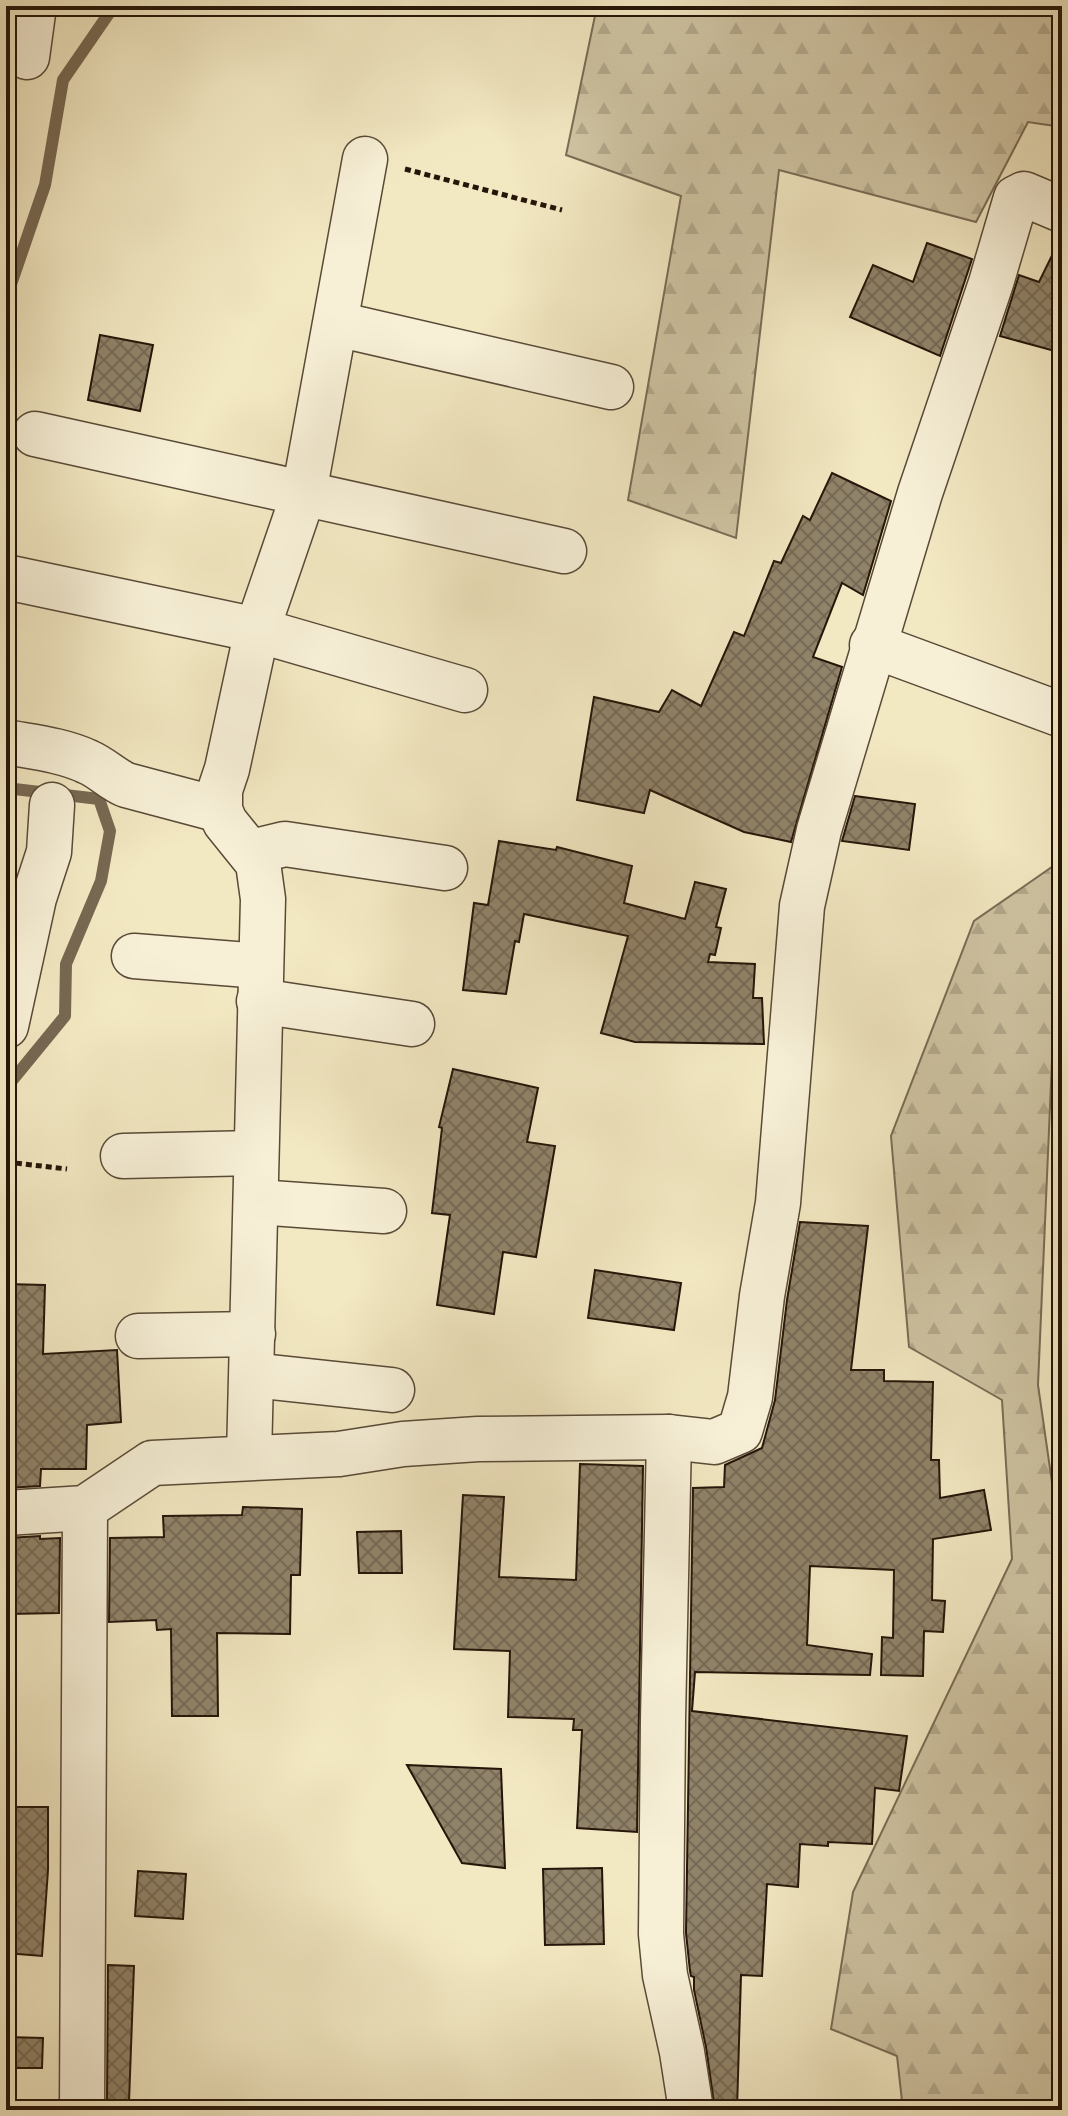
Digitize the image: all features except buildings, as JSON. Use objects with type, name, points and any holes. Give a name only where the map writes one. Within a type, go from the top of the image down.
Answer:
[{"type":"street","points":[[27,57],[34,6]]},
{"type":"street","points":[[249,1457],[257,1202],[255,1153],[261,882],[258,863],[225,822],[220,810],[220,790],[257,630],[304,493],[365,159]]},
{"type":"street","points":[[6,1513],[85,1508],[152,1463],[339,1454],[403,1444],[478,1439],[669,1437],[714,1442],[740,1431],[750,1397],[762,1296],[778,1203],[802,906],[819,830],[872,645],[1016,198],[1024,194],[1032,196],[1062,210]]},
{"type":"street","points":[[337,324],[611,387]]},
{"type":"street","points":[[35,434],[564,551]]},
{"type":"street","points":[[6,577],[257,630],[465,690]]},
{"type":"street","points":[[872,645],[1062,715]]},
{"type":"street","points":[[6,742],[76,757],[126,785],[220,810]]},
{"type":"street","points":[[6,1026],[34,898],[49,852],[52,805]]},
{"type":"street","points":[[251,852],[285,844],[445,868]]},
{"type":"street","points":[[134,956],[260,984],[412,1024]]},
{"type":"street","points":[[123,1156],[255,1153]]},
{"type":"street","points":[[257,1202],[384,1211]]},
{"type":"street","points":[[138,1336],[252,1355],[392,1390]]},
{"type":"street","points":[[669,1437],[661,1934],[665,1975],[685,2064],[691,2110]]},
{"type":"street","points":[[82,2110],[85,1508]]},
{"type":"path","points":[[365,159],[562,210]]},
{"type":"path","points":[[6,1162],[67,1169]]},
{"type":"green space","points":[[597,6],[1062,6],[1062,127],[1028,122],[976,222],[779,170],[736,538],[628,500],[681,196],[566,155]]},
{"type":"green space","points":[[1062,860],[1062,1016],[1053,1037],[1038,1385],[1062,1552],[1062,2110],[903,2110],[897,2056],[831,2029],[853,1892],[1012,1559],[1002,1400],[909,1347],[891,1136],[974,921]]},
{"type":"waterway","points":[[6,299],[45,185],[63,80],[114,6]]},
{"type":"waterway","points":[[6,788],[99,799],[110,831],[101,881],[66,964],[65,1016],[6,1088]]}]
